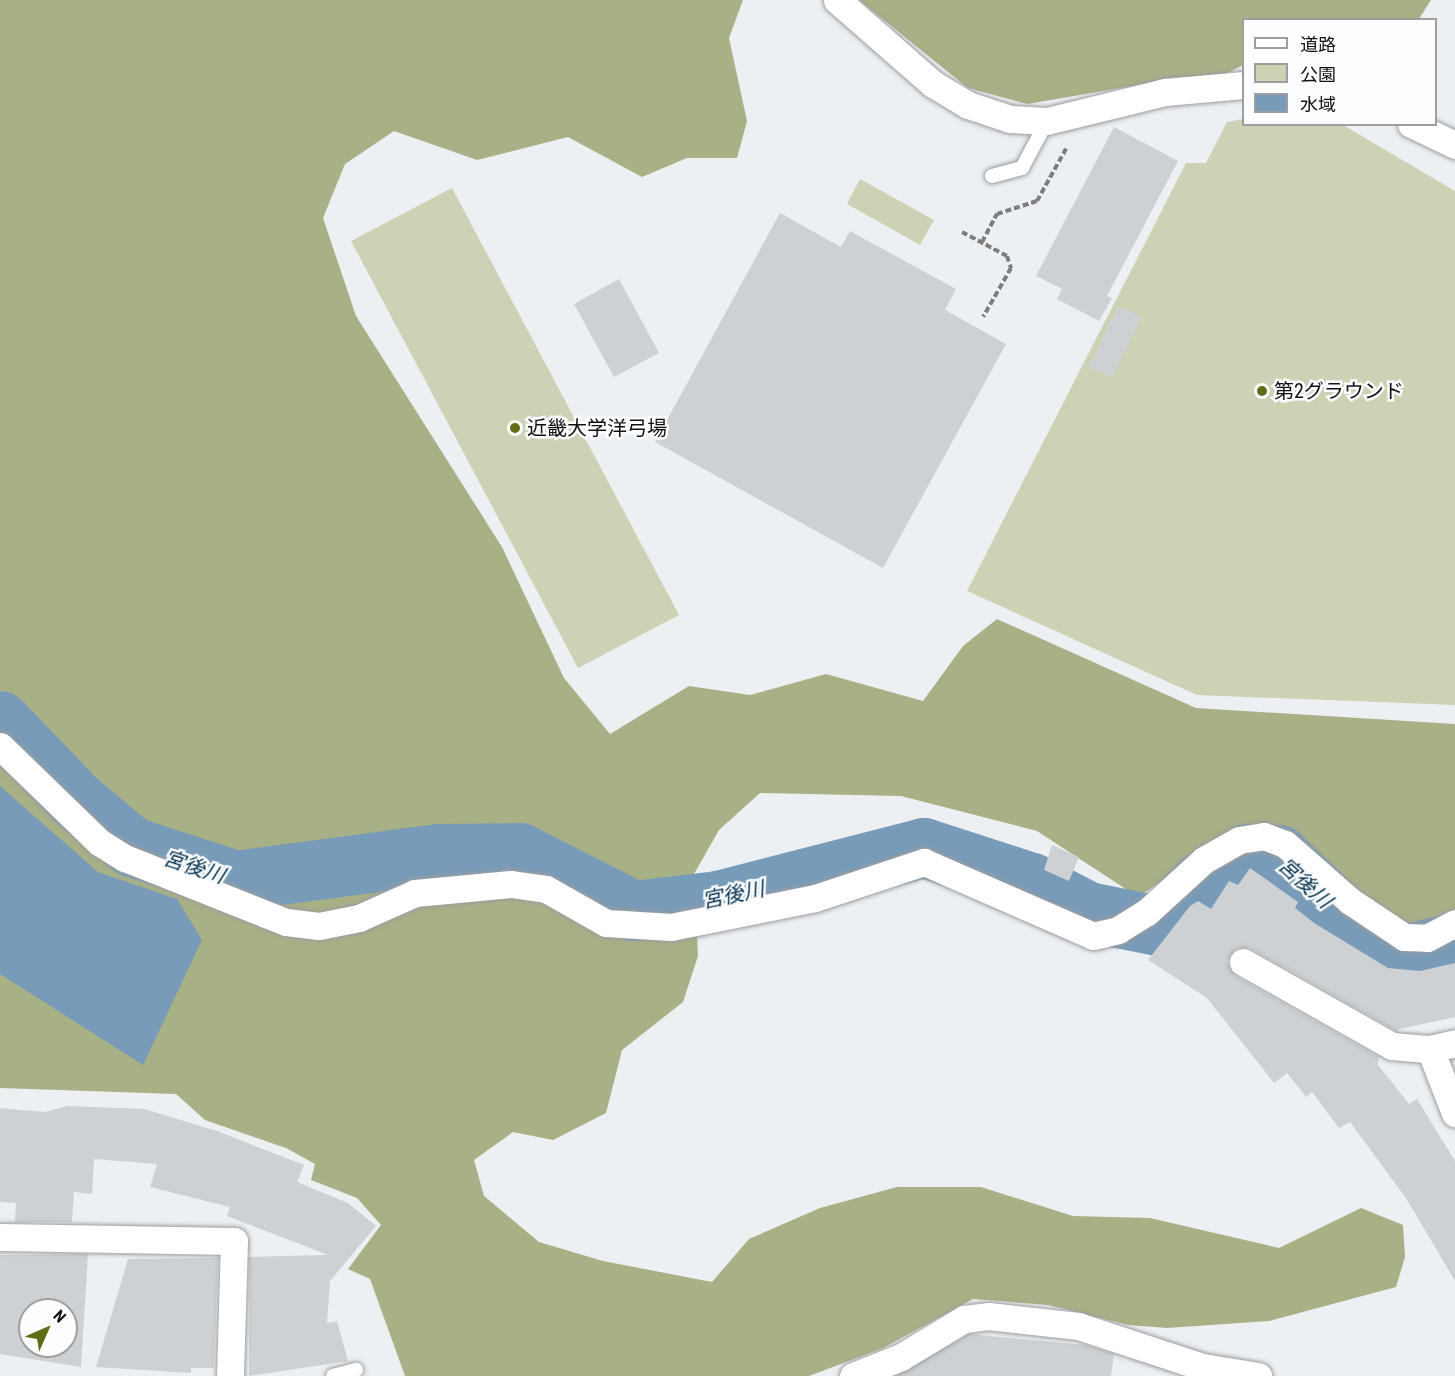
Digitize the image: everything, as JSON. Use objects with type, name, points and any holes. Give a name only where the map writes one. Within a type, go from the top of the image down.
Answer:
[{"type":"street","points":[[837,0],[933,84],[968,105],[1010,118],[1047,121],[1165,92],[1242,85]]},
{"type":"street","points":[[1415,126],[1455,145]]},
{"type":"street","points":[[0,746],[99,842],[125,858],[286,922],[319,926],[359,918],[415,893],[511,884],[546,889],[606,922],[671,927],[815,898],[924,862],[1093,936],[1118,930],[1147,912],[1204,860],[1239,840],[1264,836],[1285,844],[1350,901],[1404,937],[1427,938],[1455,924]]},
{"type":"street","points":[[1243,962],[1392,1046],[1442,1046],[1455,1113]]},
{"type":"street","points":[[0,1237],[234,1241],[230,1376]]},
{"type":"street","points":[[853,1376],[901,1357],[964,1319],[988,1316],[1078,1326],[1195,1365],[1258,1376]]},
{"type":"lane","points":[[992,176],[1022,168],[1047,121]]},
{"type":"lane","points":[[333,1376],[356,1370]]},
{"type":"path","points":[[962,232],[1008,256],[1011,268],[983,317]]},
{"type":"green space","points":[[0,0],[743,0],[729,38],[747,121],[737,158],[687,158],[642,177],[568,137],[477,160],[394,131],[345,164],[323,218],[356,316],[502,547],[564,678],[610,734],[689,686],[750,695],[826,674],[923,701],[963,646],[997,619],[1196,708],[1455,724],[1455,910],[1418,928],[1402,924],[1343,879],[1295,832],[1274,826],[1235,830],[1138,897],[1037,831],[901,796],[760,793],[719,830],[694,874],[698,956],[683,1002],[622,1050],[606,1113],[553,1140],[513,1132],[474,1160],[484,1196],[539,1242],[603,1261],[712,1282],[749,1239],[820,1208],[897,1187],[981,1187],[1073,1216],[1150,1218],[1279,1248],[1361,1208],[1403,1225],[1405,1257],[1396,1287],[1269,1321],[1167,1328],[1128,1325],[1048,1305],[973,1299],[883,1348],[809,1376],[405,1376],[370,1279],[348,1269],[381,1225],[357,1198],[311,1180],[315,1164],[286,1148],[205,1120],[176,1094],[0,1088]]},
{"type":"green space","points":[[859,0],[1431,0],[1420,18],[1242,18],[1242,66],[1220,77],[1156,82],[1027,104],[968,88]]},
{"type":"green space","name":"第2グラウンド","points":[[1242,119],[1242,126],[1345,126],[1455,191],[1455,705],[1197,695],[967,591],[1186,163],[1206,163],[1227,122]]},
{"type":"green space","points":[[860,179],[934,220],[920,245],[847,204]]},
{"type":"green space","name":"近畿大学洋弓場","points":[[452,188],[679,615],[578,668],[351,241]]},
{"type":"water","points":[[0,786],[98,872],[177,899],[202,940],[143,1065],[0,974]]},
{"type":"building","points":[[1114,127],[1178,161],[1107,296],[1112,298],[1099,321],[1057,299],[1062,289],[1036,276]]},
{"type":"building","points":[[780,213],[841,247],[850,231],[956,289],[945,310],[1006,344],[883,568],[655,442]]},
{"type":"building","points":[[619,279],[659,353],[614,377],[574,304]]},
{"type":"building","points":[[1118,306],[1142,317],[1112,378],[1089,367]]},
{"type":"building","points":[[1052,845],[1079,857],[1069,881],[1044,870]]},
{"type":"building","points":[[1250,868],[1298,902],[1295,908],[1314,923],[1388,968],[1420,971],[1455,963],[1455,1017],[1395,1030],[1250,948],[1236,948],[1227,962],[1235,976],[1379,1057],[1378,1065],[1409,1104],[1417,1099],[1455,1161],[1455,1281],[1406,1198],[1350,1122],[1339,1128],[1312,1092],[1306,1097],[1287,1073],[1274,1083],[1207,998],[1148,960],[1190,906],[1198,901],[1211,909],[1229,881],[1238,885]]},
{"type":"building","points":[[67,1106],[144,1109],[217,1131],[304,1165],[297,1182],[348,1203],[376,1226],[330,1281],[327,1323],[337,1321],[348,1361],[249,1376],[249,1257],[328,1255],[227,1216],[230,1207],[150,1187],[157,1164],[94,1159],[92,1194],[74,1192],[72,1222],[15,1222],[16,1203],[0,1202],[0,1108],[44,1112]]},
{"type":"building","points":[[88,1254],[81,1367],[25,1358],[78,1358],[78,1298],[18,1298],[18,1357],[0,1354],[0,1255]]},
{"type":"building","points":[[218,1258],[214,1368],[191,1368],[191,1373],[96,1367],[128,1259]]},
{"type":"building","points":[[969,1334],[1085,1345],[1114,1354],[1111,1376],[896,1376]]},
{"type":"waterway","name":"宮後川","points":[[0,721],[76,800],[132,847],[236,881],[439,854],[520,853],[634,911],[718,901],[924,848],[1032,883],[1088,912],[1158,926],[1203,881],[1248,854],[1279,855],[1357,930],[1403,955],[1455,943]]},
{"type":"place","name":"第2グラウンド","points":[[1262,391]]},
{"type":"place","name":"近畿大学洋弓場","points":[[515,428]]}]
